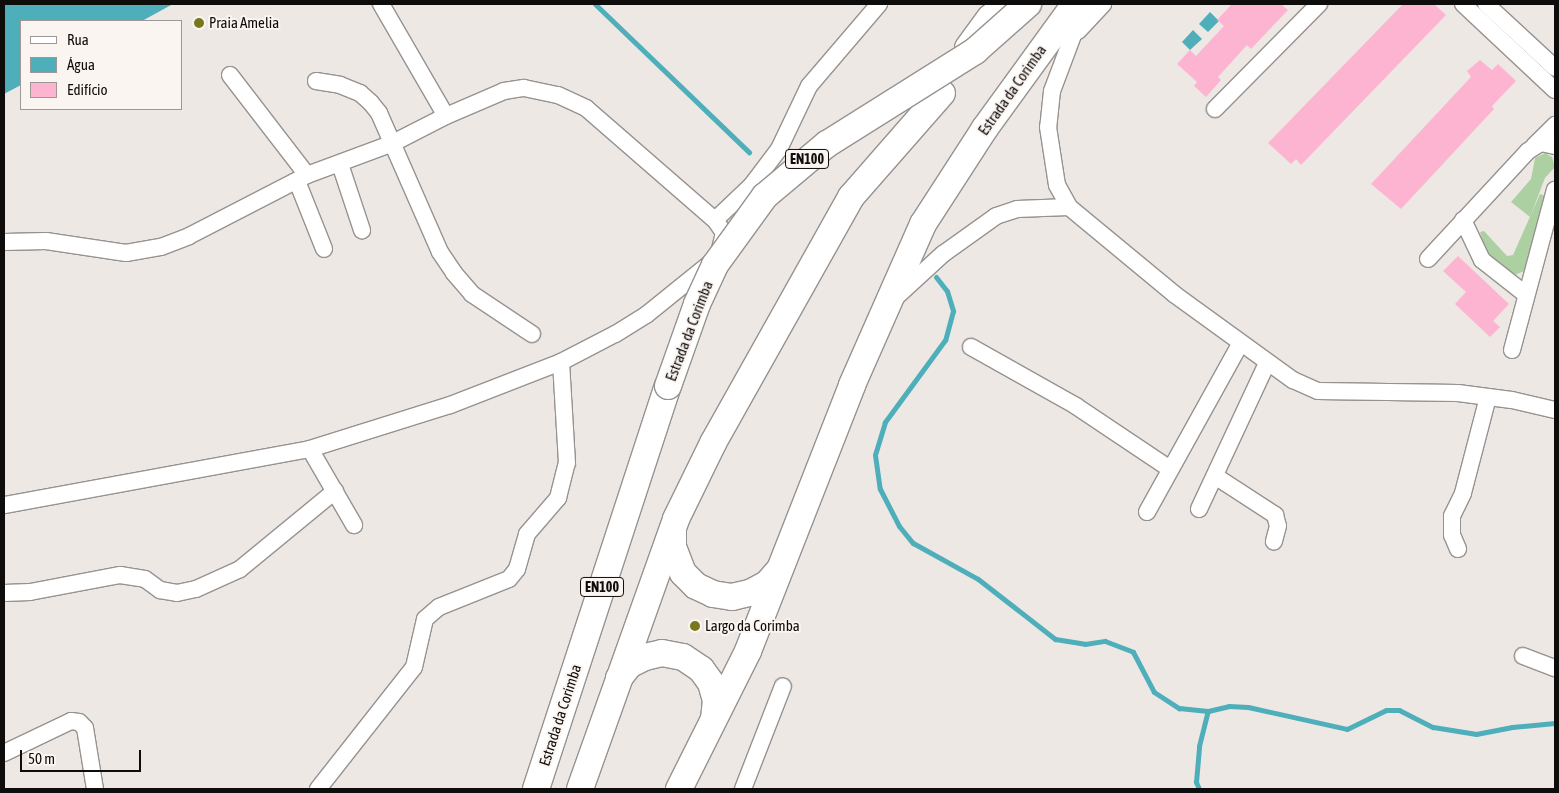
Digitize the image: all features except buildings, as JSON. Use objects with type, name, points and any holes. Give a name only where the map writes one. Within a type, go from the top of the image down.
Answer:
[{"type":"main road","points":[[968,48],[984,25],[1006,4]]},
{"type":"main road","name":"Estrada da Corimba","points":[[536,789],[668,386],[697,304],[715,265],[765,196],[827,144],[975,51],[1028,4]]},
{"type":"main road","name":"Estrada da Corimba","points":[[712,726],[748,651],[852,386],[923,224],[985,128],[1075,4]]},
{"type":"main road","name":"EN100","points":[[580,789],[614,687],[676,519],[713,443],[850,197],[942,94]]},
{"type":"main road","points":[[676,519],[672,538],[679,565],[689,580],[704,591],[732,597],[750,593],[774,578],[783,562]]},
{"type":"main road","points":[[614,687],[629,665],[645,656],[662,653],[683,657],[701,669],[711,683],[716,700],[712,726],[679,789]]},
{"type":"street","points":[[381,4],[446,116]]},
{"type":"street","points":[[715,220],[750,186],[779,149],[809,86],[878,4]]},
{"type":"street","points":[[1085,4],[1068,42],[1052,91],[1048,127],[1057,186],[1069,208],[1240,344],[1292,380],[1318,391],[1458,393],[1488,396],[1555,410]]},
{"type":"street","points":[[985,128],[1103,4]]},
{"type":"street","points":[[1215,108],[1319,4]]},
{"type":"street","points":[[1463,4],[1555,90]]},
{"type":"street","points":[[1486,4],[1555,68]]},
{"type":"street","points":[[230,75],[302,178],[324,249]]},
{"type":"street","points":[[316,81],[340,85],[366,98],[379,113],[440,252],[454,273],[472,294],[532,334]]},
{"type":"street","points":[[4,242],[46,241],[126,253],[161,247],[190,236],[302,178],[393,144],[446,116],[504,91],[524,88],[558,95],[586,108],[608,124],[715,220],[724,233],[718,257],[646,314],[561,362],[450,405],[310,449],[4,505]]},
{"type":"street","points":[[1428,259],[1528,151],[1555,125]]},
{"type":"street","points":[[1528,151],[1541,144],[1555,146]]},
{"type":"street","points":[[340,164],[362,230]]},
{"type":"street","points":[[1512,350],[1525,294],[1555,190]]},
{"type":"street","points":[[888,305],[942,254],[996,216],[1017,209],[1069,208]]},
{"type":"street","points":[[1463,220],[1482,260],[1525,294]]},
{"type":"street","points":[[1147,512],[1240,344]]},
{"type":"street","points":[[971,347],[1076,406],[1170,469]]},
{"type":"street","points":[[318,789],[414,667],[425,619],[439,606],[509,579],[517,569],[528,534],[558,498],[566,463],[561,362]]},
{"type":"street","points":[[1199,510],[1267,363]]},
{"type":"street","points":[[1458,549],[1452,535],[1452,516],[1463,492],[1488,396]]},
{"type":"street","points":[[310,449],[354,525]]},
{"type":"street","points":[[1215,476],[1275,514],[1278,526],[1274,542]]},
{"type":"street","points":[[4,593],[30,592],[120,575],[145,578],[160,590],[177,592],[196,589],[240,569],[335,491]]},
{"type":"street","points":[[1523,656],[1555,668]]},
{"type":"street","points":[[743,789],[783,686]]},
{"type":"street","points":[[4,753],[71,721],[79,722],[85,728],[95,789]]},
{"type":"green space","points":[[1545,153],[1552,157],[1555,167],[1545,178],[1530,217],[1511,202],[1531,179],[1535,158]]},
{"type":"green space","points":[[1540,194],[1546,196],[1524,271],[1513,276],[1487,254],[1480,232],[1484,231],[1507,256],[1513,255]]},
{"type":"water","points":[[4,4],[173,4],[144,20],[20,20],[20,86],[4,94]]},
{"type":"water","points":[[1210,12],[1219,21],[1208,32],[1199,24]]},
{"type":"water","points":[[1193,30],[1202,39],[1190,50],[1182,42]]},
{"type":"waterway","points":[[595,4],[749,152]]},
{"type":"waterway","points":[[936,277],[947,291],[953,311],[945,340],[885,422],[875,455],[880,489],[899,526],[913,543],[978,579],[1055,639],[1085,644],[1105,641],[1133,652],[1154,692],[1179,708],[1208,711],[1229,706],[1248,707],[1347,729],[1386,710],[1399,710],[1433,727],[1476,734],[1512,727],[1555,723]]},
{"type":"waterway","points":[[1199,789],[1196,782],[1199,746],[1208,711]]},
{"type":"place","name":"Praia Amelia","points":[[199,23]]},
{"type":"place","name":"Largo da Corimba","points":[[695,626]]}]
